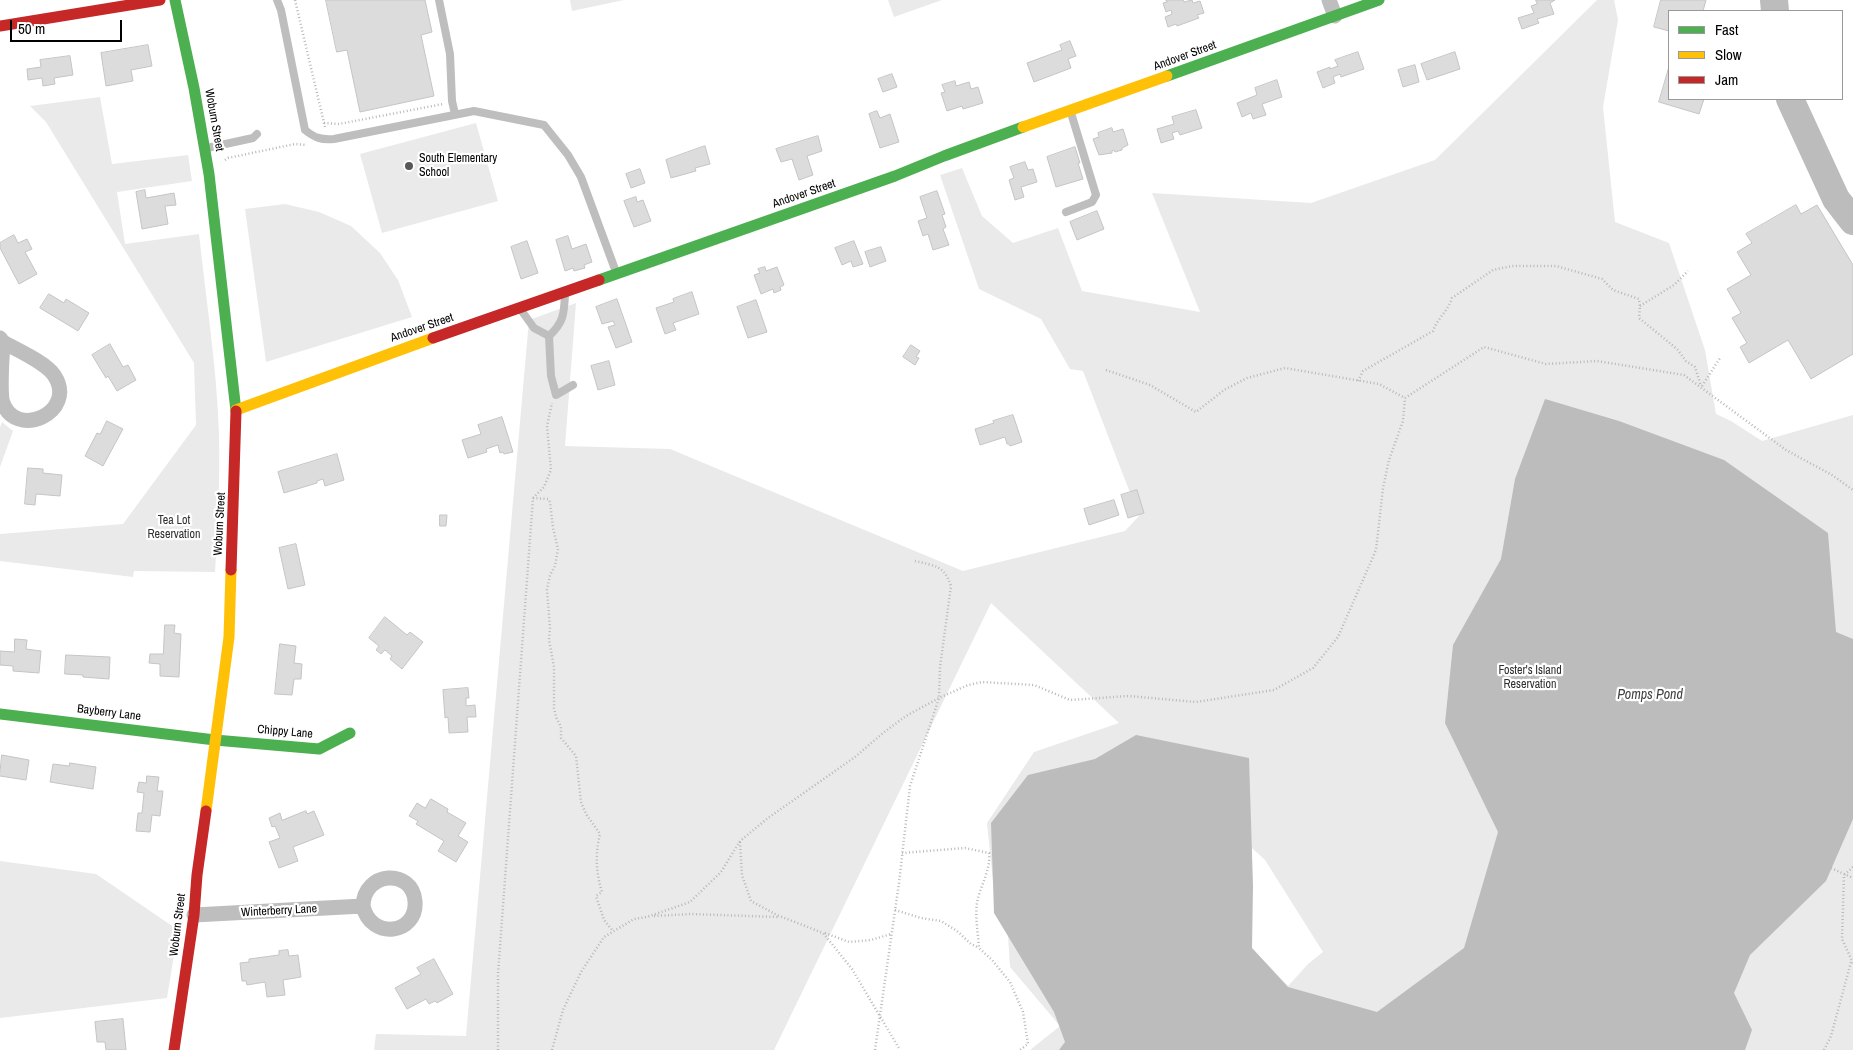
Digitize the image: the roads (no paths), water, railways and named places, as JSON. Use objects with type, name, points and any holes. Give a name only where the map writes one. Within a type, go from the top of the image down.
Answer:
[{"type":"street","points":[[0,26],[160,0]]},
{"type":"street","name":"Woburn Street","points":[[174,1050],[194,915],[197,875],[229,637],[237,454],[236,410],[209,174],[194,88],[175,0]]},
{"type":"street","points":[[1329,0],[1335,16]]},
{"type":"street","name":"Andover Street","points":[[236,410],[414,345],[895,176],[944,156],[1379,0]]},
{"type":"street","points":[[1,340],[46,367],[54,376],[58,386],[58,398],[54,408],[46,416],[35,420],[23,420],[13,415],[4,406],[1,394],[1,340]]},
{"type":"street","name":"Bayberry Lane","points":[[0,714],[215,740]]},
{"type":"street","name":"Chippy Lane","points":[[215,740],[319,749],[350,733]]},
{"type":"street","name":"Winterberry Lane","points":[[194,915],[363,906]]},
{"type":"lane","points":[[276,0],[281,10],[305,130],[313,136],[328,139],[474,111],[544,125],[568,155],[581,177],[616,274]]},
{"type":"lane","points":[[439,0],[450,54],[452,101],[455,114]]},
{"type":"lane","points":[[1066,212],[1092,202],[1096,195],[1071,111]]},
{"type":"lane","points":[[205,149],[252,138],[257,134]]},
{"type":"lane","points":[[549,336],[560,326],[564,312],[565,292]]},
{"type":"lane","points":[[519,308],[534,328],[549,336]]},
{"type":"lane","points":[[549,336],[551,376],[556,395],[572,385]]},
{"type":"water","name":"Pomps Pond","points":[[1545,399],[1619,421],[1724,460],[1828,533],[1836,632],[1853,639],[1853,819],[1826,881],[1750,955],[1734,993],[1752,1030],[1745,1050],[1059,1050],[1065,1042],[1054,1012],[994,913],[991,823],[1028,775],[1095,759],[1136,735],[1249,758],[1253,886],[1252,948],[1288,987],[1377,1012],[1464,948],[1498,832],[1445,723],[1453,645],[1501,559],[1515,479]]},
{"type":"waterway","points":[[1774,0],[1775,10]]},
{"type":"waterway","points":[[1790,100],[1836,199],[1853,221]]},
{"type":"place","name":"South Elementary School","points":[[409,166]]},
{"type":"park label","name":"Tea Lot Reservation","points":[[174,528]]},
{"type":"park label","name":"Foster's Island Reservation","points":[[1530,678]]}]
